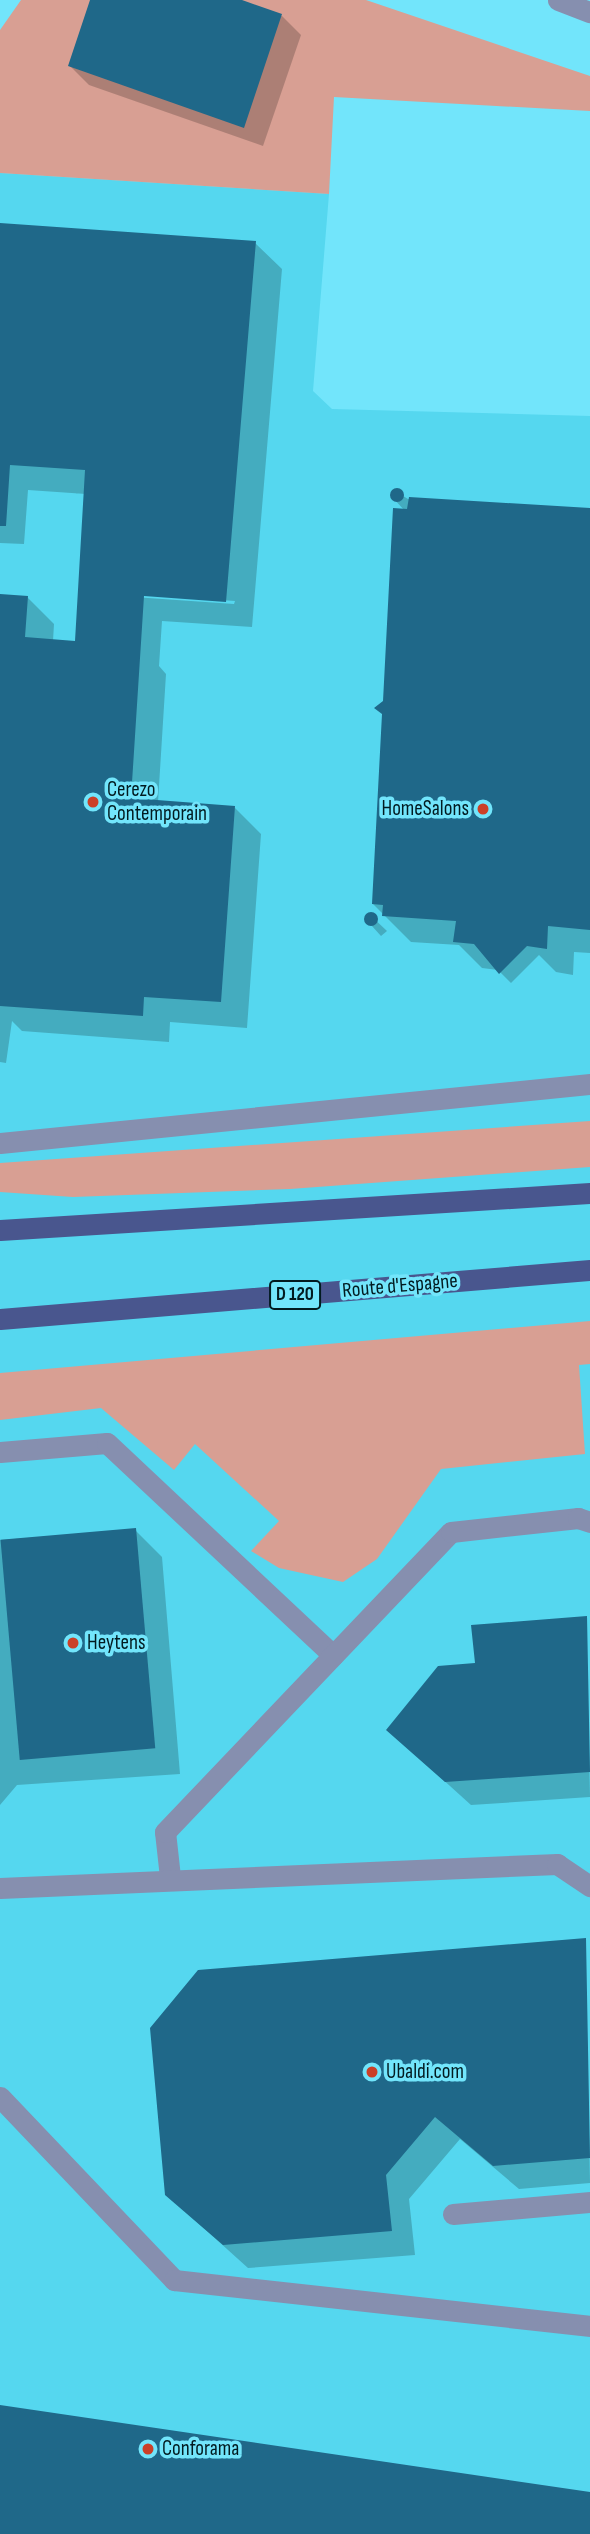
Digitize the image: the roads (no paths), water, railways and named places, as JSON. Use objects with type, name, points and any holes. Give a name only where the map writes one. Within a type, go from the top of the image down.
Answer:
[{"type":"main road","points":[[0,1230],[590,1193]]},
{"type":"main road","name":"Route d'Espagne","points":[[0,1319],[590,1270]]},
{"type":"lane","points":[[562,1],[590,12]]},
{"type":"lane","points":[[0,1143],[590,1084]]},
{"type":"lane","points":[[0,1452],[107,1443],[333,1655]]},
{"type":"lane","points":[[170,1877],[165,1832],[451,1532],[578,1518],[590,1522]]},
{"type":"lane","points":[[0,1888],[170,1877],[557,1864],[590,1886]]},
{"type":"lane","points":[[0,2097],[174,2280],[590,2326]]},
{"type":"lane","points":[[453,2214],[590,2202]]},
{"type":"place","name":"Cerezo Contemporain","points":[[93,802]]},
{"type":"place","name":"HomeSalons","points":[[483,809]]},
{"type":"place","name":"Heytens","points":[[73,1643]]},
{"type":"place","name":"Ubaldi.com","points":[[372,2072]]},
{"type":"place","name":"Conforama","points":[[148,2449]]}]
